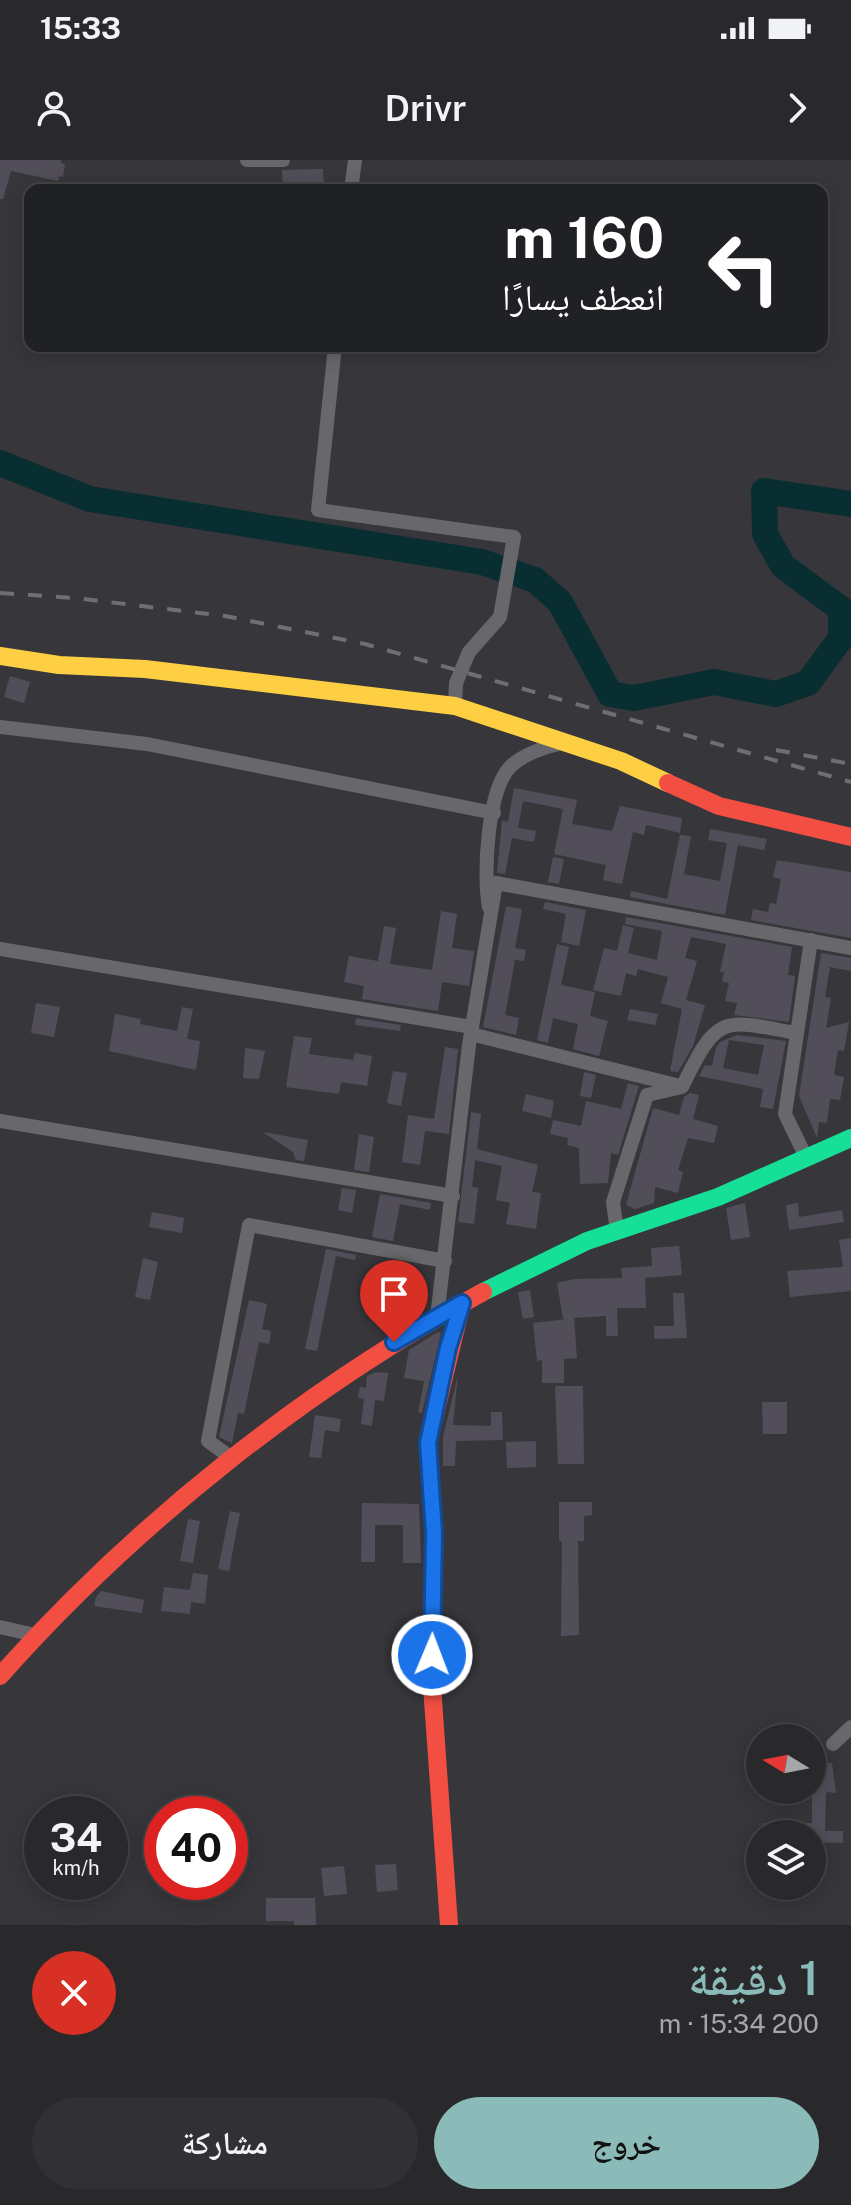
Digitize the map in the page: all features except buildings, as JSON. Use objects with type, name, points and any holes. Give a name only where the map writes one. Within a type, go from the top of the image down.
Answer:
[{"type":"street","points":[[247,160],[283,160]]},
{"type":"street","points":[[352,184],[355,160]]},
{"type":"street","points":[[334,352],[318,510],[514,537],[500,617],[469,652],[456,683],[455,706]]},
{"type":"street","points":[[0,656],[59,665],[145,669],[455,706],[621,761],[719,806],[851,837]]},
{"type":"street","points":[[0,727],[147,744],[494,813]]},
{"type":"street","points":[[491,915],[485,884],[498,792],[510,767],[542,747],[566,742]]},
{"type":"street","points":[[437,1317],[472,1030],[496,883],[851,948]]},
{"type":"street","points":[[805,1155],[785,1114],[811,940]]},
{"type":"street","points":[[0,949],[472,1030],[682,1087]]},
{"type":"street","points":[[617,1231],[613,1202],[647,1095],[682,1087],[698,1056],[719,1028],[735,1023],[795,1033]]},
{"type":"street","points":[[0,1121],[453,1196]]},
{"type":"street","points":[[0,1676],[35,1635],[179,1502],[336,1380],[437,1317],[571,1247],[717,1197],[805,1155],[851,1138]]},
{"type":"street","points":[[233,1459],[208,1441],[249,1225],[445,1261]]},
{"type":"street","points":[[449,1925],[432,1686],[434,1533],[428,1443],[448,1348],[462,1303]]},
{"type":"street","points":[[0,1627],[35,1635]]},
{"type":"street","points":[[833,1744],[851,1727]]},
{"type":"waterway","points":[[0,463],[90,499],[482,562],[535,580],[560,602],[610,694],[634,698],[714,682],[776,694],[808,683],[841,638],[841,609],[783,566],[765,534],[764,491],[851,504]]},
{"type":"railway","points":[[0,593],[75,598],[225,616],[365,644],[851,782]]},
{"type":"railway","points":[[776,750],[851,764]]},
{"type":"traffic: fast","points":[[483,1292],[587,1241],[718,1197],[851,1138]]},
{"type":"traffic: slow","points":[[0,656],[59,665],[145,669],[455,706],[621,761],[668,783]]},
{"type":"traffic: jam","points":[[668,783],[719,806],[851,837]]},
{"type":"traffic: jam","points":[[0,1676],[107,1566],[225,1463],[351,1372],[483,1292]]},
{"type":"traffic: jam","points":[[449,1925],[432,1686],[434,1533],[428,1443],[462,1303]]},
{"type":"route","points":[[394,1342],[462,1303],[448,1348],[428,1443],[434,1533],[432,1655]]}]
